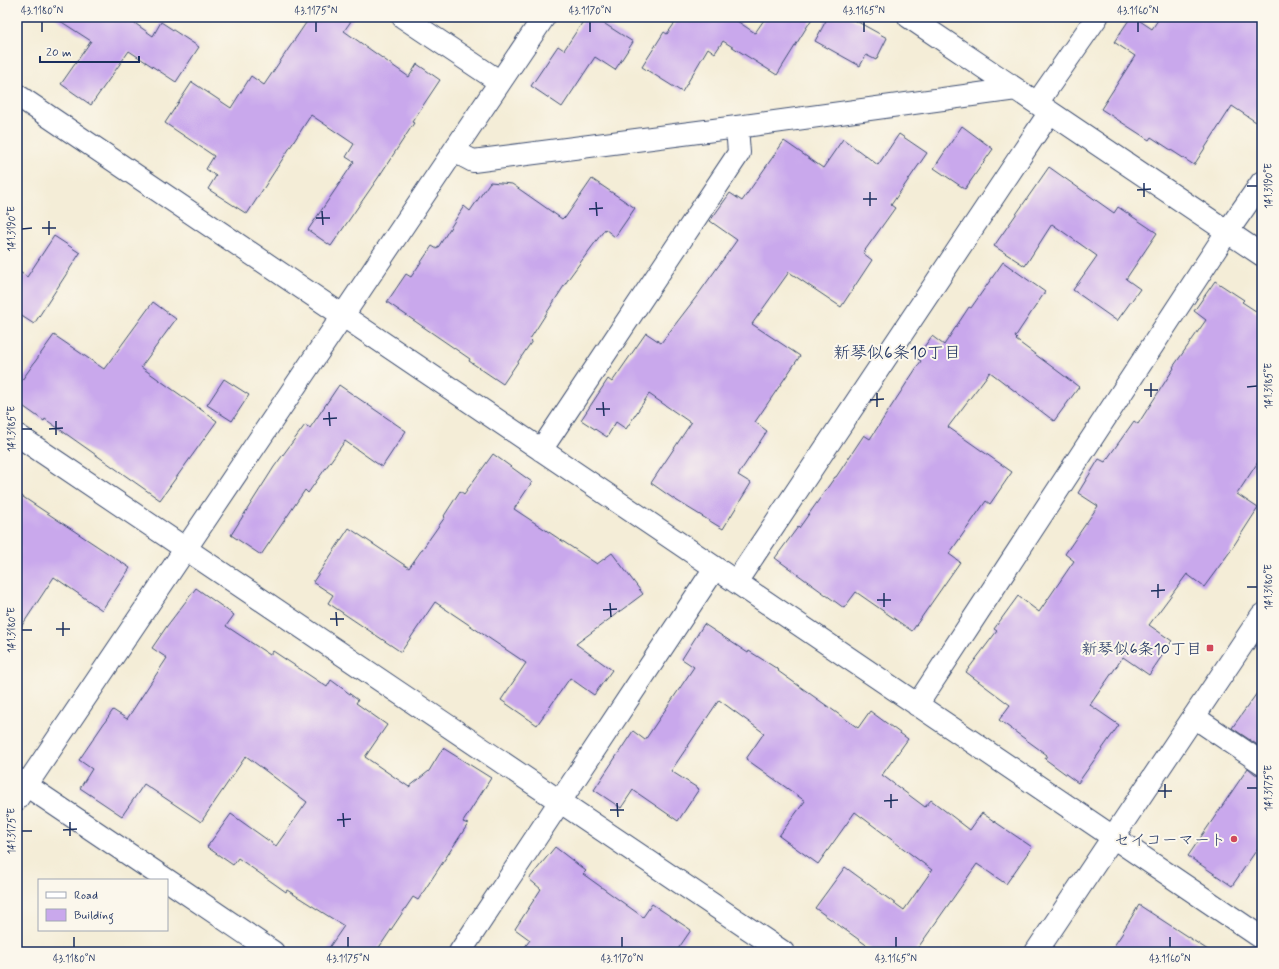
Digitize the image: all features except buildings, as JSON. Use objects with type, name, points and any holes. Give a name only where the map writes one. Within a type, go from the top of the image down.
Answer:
[{"type":"street","points":[[404,17],[500,82]]},
{"type":"street","points":[[165,879],[20,788],[186,549],[544,17]]},
{"type":"street","points":[[909,17],[1262,255]]},
{"type":"street","points":[[736,582],[1044,108],[1097,17]]},
{"type":"street","points":[[454,151],[472,161],[737,128],[1016,89]]},
{"type":"street","points":[[17,95],[1262,938]]},
{"type":"street","points":[[541,450],[739,153],[737,128]]},
{"type":"street","points":[[917,705],[1227,232],[1262,182]]},
{"type":"street","points":[[17,435],[783,952]]},
{"type":"street","points":[[460,952],[715,568]]},
{"type":"street","points":[[1036,952],[1262,615]]},
{"type":"street","points":[[1194,717],[1262,763]]},
{"type":"street","points":[[168,881],[273,952]]},
{"type":"place","name":"新琴似6条10丁目","points":[[1210,648]]},
{"type":"place","name":"セイコーマート","points":[[1234,839]]},
{"type":"district","name":"新琴似6条10丁目","points":[[897,352]]}]
